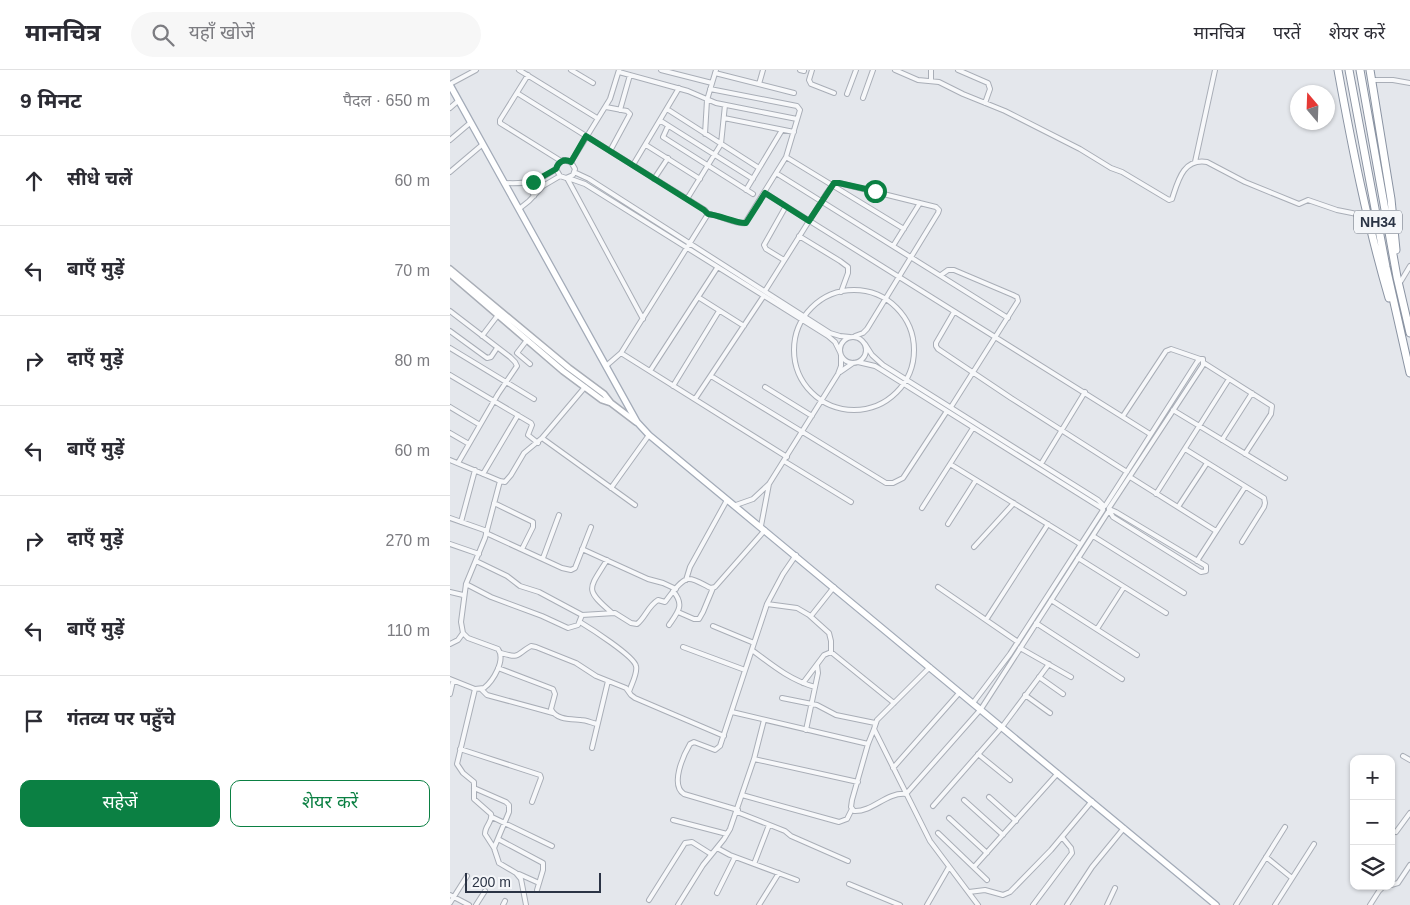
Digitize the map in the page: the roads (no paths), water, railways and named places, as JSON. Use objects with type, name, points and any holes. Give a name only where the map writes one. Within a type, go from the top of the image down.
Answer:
[{"type":"highway","points":[[1338,70],[1353,153],[1376,255],[1406,356]]},
{"type":"highway","name":"NH34","points":[[1350,70],[1386,267],[1410,373]]},
{"type":"highway","name":"NH34","points":[[1360,70],[1397,277],[1410,333]]},
{"type":"highway","points":[[1370,70],[1391,199],[1408,322]]},
{"type":"main road","points":[[450,85],[637,422],[649,435],[930,666],[1212,904]]},
{"type":"street","points":[[450,85],[476,70]]},
{"type":"street","points":[[520,70],[597,118]]},
{"type":"street","points":[[571,70],[593,83]]},
{"type":"street","points":[[662,70],[712,82]]},
{"type":"street","points":[[759,84],[763,70]]},
{"type":"street","points":[[812,70],[809,80],[810,84],[834,93]]},
{"type":"street","points":[[847,94],[856,70]]},
{"type":"street","points":[[863,98],[873,70]]},
{"type":"street","points":[[896,70],[918,80],[939,82],[1038,127],[1080,149],[1110,168],[1122,172],[1169,200],[1172,198],[1182,173],[1187,166],[1195,162],[1207,162],[1245,182],[1299,204],[1308,200],[1336,210],[1367,216]]},
{"type":"street","points":[[931,70],[931,81]]},
{"type":"street","points":[[958,70],[988,83],[990,89],[985,103]]},
{"type":"street","points":[[1195,162],[1215,70]]},
{"type":"street","points":[[571,162],[606,106],[613,92],[619,71],[679,88],[725,106],[798,119]]},
{"type":"street","points":[[705,134],[706,100],[716,72],[794,93]]},
{"type":"street","points":[[528,75],[500,120],[500,123],[561,161],[571,162],[574,166],[574,172],[568,178]]},
{"type":"street","points":[[620,110],[630,75]]},
{"type":"street","points":[[1372,80],[1393,80],[1410,84]]},
{"type":"street","points":[[633,165],[679,88]]},
{"type":"street","points":[[517,93],[708,214],[722,216],[744,224],[786,157],[800,110],[797,106],[710,89]]},
{"type":"street","points":[[450,108],[458,101]]},
{"type":"street","points":[[606,106],[629,112],[630,116],[610,151]]},
{"type":"street","points":[[686,199],[721,144],[725,106]]},
{"type":"street","points":[[667,109],[760,168]]},
{"type":"street","points":[[724,118],[794,132]]},
{"type":"street","points":[[661,121],[753,179]]},
{"type":"street","points":[[450,140],[470,123]]},
{"type":"street","points":[[668,126],[663,137],[752,194]]},
{"type":"street","points":[[746,190],[782,130]]},
{"type":"street","points":[[450,172],[483,144]]},
{"type":"street","points":[[646,144],[700,179]]},
{"type":"street","points":[[786,157],[904,229]]},
{"type":"street","points":[[654,179],[668,158]]},
{"type":"street","points":[[504,183],[528,184],[539,180],[556,169],[561,161]]},
{"type":"street","points":[[556,169],[560,176]]},
{"type":"street","points":[[519,209],[543,186],[560,176],[585,184],[832,339],[847,361],[875,366],[1106,509],[1116,512],[1206,566],[1206,571],[1201,572],[1113,516],[1106,509],[1098,500],[877,360],[864,342],[853,336],[840,336],[830,333],[691,243],[589,179],[574,172]]},
{"type":"street","points":[[776,173],[1008,318]]},
{"type":"street","points":[[568,178],[643,319]]},
{"type":"street","points":[[736,505],[748,502],[769,484],[838,374],[841,366],[843,341],[863,333],[867,329],[939,212],[936,207],[836,182],[832,185],[765,291]]},
{"type":"street","points":[[528,184],[534,196]]},
{"type":"street","points":[[765,193],[1150,434]]},
{"type":"street","points":[[893,246],[920,203]]},
{"type":"street","points":[[784,260],[766,249],[764,245],[786,206]]},
{"type":"street","points":[[606,366],[622,353],[708,214]]},
{"type":"street","points":[[799,236],[848,267],[848,273],[841,292]]},
{"type":"street","points":[[1401,282],[1410,266]]},
{"type":"street","points":[[650,371],[717,268]]},
{"type":"street","points":[[450,269],[452,276],[585,388],[602,400],[611,403]]},
{"type":"street","points":[[941,275],[951,269],[1017,297],[1018,303],[951,407]]},
{"type":"street","points":[[452,276],[604,394],[611,403],[637,422]]},
{"type":"street","points":[[863,290],[886,298],[901,312],[909,325],[912,336],[914,354],[904,384],[885,401],[864,409],[842,408],[822,401],[808,390],[797,370],[794,346],[800,320],[823,297],[841,292],[863,290]]},
{"type":"street","points":[[698,297],[744,326]]},
{"type":"street","points":[[695,399],[763,297]]},
{"type":"street","points":[[450,311],[517,364],[458,463]]},
{"type":"street","points":[[674,386],[720,311]]},
{"type":"street","points":[[954,312],[938,338],[936,346],[1061,431],[1127,472]]},
{"type":"street","points":[[482,336],[498,315]]},
{"type":"street","points":[[838,374],[865,357],[864,342],[867,329]]},
{"type":"street","points":[[450,331],[487,358],[491,357],[497,348]]},
{"type":"street","points":[[528,340],[517,353],[530,364]]},
{"type":"street","points":[[450,348],[534,399]]},
{"type":"street","points":[[1123,416],[1166,351],[1171,349],[1203,359],[1204,363],[1270,404],[1273,408],[1245,454]]},
{"type":"street","points":[[622,353],[787,456]]},
{"type":"street","points":[[852,809],[854,811],[862,810],[896,794],[906,794],[980,709],[1093,536],[1127,472],[1200,359]]},
{"type":"street","points":[[973,703],[1018,642],[1080,544],[1130,478],[1204,363]]},
{"type":"street","points":[[450,375],[531,423],[528,435],[538,443]]},
{"type":"street","points":[[711,376],[882,481],[893,483],[903,478],[947,411]]},
{"type":"street","points":[[1156,494],[1229,379]]},
{"type":"street","points":[[450,460],[500,481],[507,480],[524,453],[538,443],[585,388]]},
{"type":"street","points":[[765,388],[812,416]]},
{"type":"street","points":[[1041,464],[1085,392]]},
{"type":"street","points":[[1222,440],[1252,393]]},
{"type":"street","points":[[450,407],[480,425]]},
{"type":"street","points":[[1173,410],[1285,478]]},
{"type":"street","points":[[482,474],[518,416]]},
{"type":"street","points":[[922,508],[973,428]]},
{"type":"street","points":[[450,433],[469,444]]},
{"type":"street","points":[[611,488],[649,435]]},
{"type":"street","points":[[542,438],[635,505]]},
{"type":"street","points":[[1185,449],[1264,498],[1265,503],[1242,542]]},
{"type":"street","points":[[784,462],[851,502]]},
{"type":"street","points":[[1178,507],[1207,462]]},
{"type":"street","points":[[950,464],[1080,544]]},
{"type":"street","points":[[461,522],[475,470]]},
{"type":"street","points":[[1130,478],[1216,531]]},
{"type":"street","points":[[948,524],[976,480]]},
{"type":"street","points":[[500,481],[487,532],[463,595],[461,622],[463,633],[468,638],[498,649],[501,653],[518,656],[534,646],[568,659],[608,681],[626,688],[635,698],[724,736]]},
{"type":"street","points":[[678,612],[694,619],[699,618],[713,588],[722,580],[763,528],[769,484]]},
{"type":"street","points":[[1197,561],[1245,487]]},
{"type":"street","points":[[754,497],[765,503]]},
{"type":"street","points":[[608,560],[593,583],[591,591],[595,598],[611,612],[631,623],[637,624],[653,604],[658,600],[667,601],[674,590],[686,580],[690,567],[728,499]]},
{"type":"street","points":[[494,503],[533,522],[533,527],[522,549]]},
{"type":"street","points":[[974,547],[1014,503]]},
{"type":"street","points":[[543,558],[559,515]]},
{"type":"street","points":[[450,518],[487,532],[571,570],[575,568],[591,527]]},
{"type":"street","points":[[986,620],[1048,524]]},
{"type":"street","points":[[1093,536],[1184,593]]},
{"type":"street","points":[[450,544],[479,554]]},
{"type":"street","points":[[582,549],[648,579],[663,583],[674,590],[680,602],[678,612],[669,626]]},
{"type":"street","points":[[796,555],[783,574],[767,604],[724,736],[717,749],[711,749],[694,742],[690,744],[677,778],[677,784],[680,791],[684,794],[737,811],[848,861]]},
{"type":"street","points":[[1078,558],[1166,613]]},
{"type":"street","points":[[476,561],[507,576],[516,584],[539,592],[582,615],[611,612]]},
{"type":"street","points":[[686,580],[713,588]]},
{"type":"street","points":[[466,584],[491,597],[542,616],[566,628],[574,627],[580,622],[582,615]]},
{"type":"street","points":[[810,616],[834,587]]},
{"type":"street","points":[[938,587],[1018,642]]},
{"type":"street","points":[[1097,629],[1124,587]]},
{"type":"street","points":[[450,592],[463,595]]},
{"type":"street","points":[[1051,600],[1137,655]]},
{"type":"street","points":[[767,604],[797,608],[810,616],[829,634],[831,652]]},
{"type":"street","points":[[580,622],[612,643],[636,664],[629,692]]},
{"type":"street","points":[[1036,623],[1122,679]]},
{"type":"street","points":[[713,626],[754,643]]},
{"type":"street","points":[[450,644],[458,640],[463,633]]},
{"type":"street","points":[[683,647],[745,670]]},
{"type":"street","points":[[1020,648],[1071,677]]},
{"type":"street","points":[[752,650],[783,673],[815,687]]},
{"type":"street","points":[[803,683],[827,653],[831,652]]},
{"type":"street","points":[[831,652],[847,663],[894,703]]},
{"type":"street","points":[[450,694],[452,680],[476,689],[481,689],[490,682],[498,668],[501,653]]},
{"type":"street","points":[[933,806],[1002,727],[1048,664]]},
{"type":"street","points":[[806,730],[818,673],[817,665]]},
{"type":"street","points":[[742,795],[839,822],[847,819],[852,809],[852,800],[875,723],[930,666]]},
{"type":"street","points":[[498,668],[553,689],[555,694],[553,713]]},
{"type":"street","points":[[1039,677],[1063,694]]},
{"type":"street","points":[[592,748],[608,681]]},
{"type":"street","points":[[476,689],[457,766],[473,780],[474,799],[490,811],[492,817],[552,846]]},
{"type":"street","points":[[481,689],[488,695],[553,713],[570,720],[582,720],[597,724]]},
{"type":"street","points":[[893,768],[960,692]]},
{"type":"street","points":[[1025,695],[1050,713]]},
{"type":"street","points":[[782,698],[821,706],[836,715],[875,723]]},
{"type":"street","points":[[732,712],[868,744]]},
{"type":"street","points":[[678,905],[711,854],[727,834],[737,811],[754,759],[764,720]]},
{"type":"street","points":[[874,729],[930,841],[978,905]]},
{"type":"street","points":[[460,749],[540,775],[541,778],[532,802]]},
{"type":"street","points":[[978,754],[1010,780]]},
{"type":"street","points":[[1402,756],[1410,760]]},
{"type":"street","points":[[754,759],[858,782]]},
{"type":"street","points":[[974,867],[1058,773]]},
{"type":"street","points":[[474,788],[509,805],[509,812],[494,848]]},
{"type":"street","points":[[989,797],[1016,820]]},
{"type":"street","points":[[964,800],[1003,835]]},
{"type":"street","points":[[969,892],[985,890],[999,895],[1006,895],[1062,837],[1092,801]]},
{"type":"street","points":[[1396,832],[1410,813]]},
{"type":"street","points":[[492,817],[486,827],[485,834],[494,848],[501,865],[539,883]]},
{"type":"street","points":[[949,818],[987,853]]},
{"type":"street","points":[[673,820],[727,834]]},
{"type":"street","points":[[754,864],[769,825]]},
{"type":"street","points":[[1236,905],[1285,827]]},
{"type":"street","points":[[1067,905],[1092,867],[1124,828]]},
{"type":"street","points":[[938,833],[986,880]]},
{"type":"street","points":[[1033,904],[1072,853],[1071,848],[1062,837]]},
{"type":"street","points":[[498,839],[543,863],[543,870],[537,890]]},
{"type":"street","points":[[649,900],[685,844],[692,842],[711,854]]},
{"type":"street","points":[[1275,905],[1314,844]]},
{"type":"street","points":[[717,848],[735,857],[797,880]]},
{"type":"street","points":[[717,893],[735,857]]},
{"type":"street","points":[[1266,857],[1292,878]]},
{"type":"street","points":[[1395,884],[1398,883],[1410,866]]},
{"type":"street","points":[[927,905],[949,868]]},
{"type":"street","points":[[516,873],[523,883],[526,905]]},
{"type":"street","points":[[759,905],[779,873]]},
{"type":"street","points":[[450,903],[452,896],[467,876]]},
{"type":"street","points":[[849,884],[900,905]]},
{"type":"street","points":[[1107,905],[1115,888]]},
{"type":"street","points":[[1370,905],[1380,890]]},
{"type":"street","points":[[476,905],[485,891]]},
{"type":"street","points":[[452,896],[469,905]]}]
